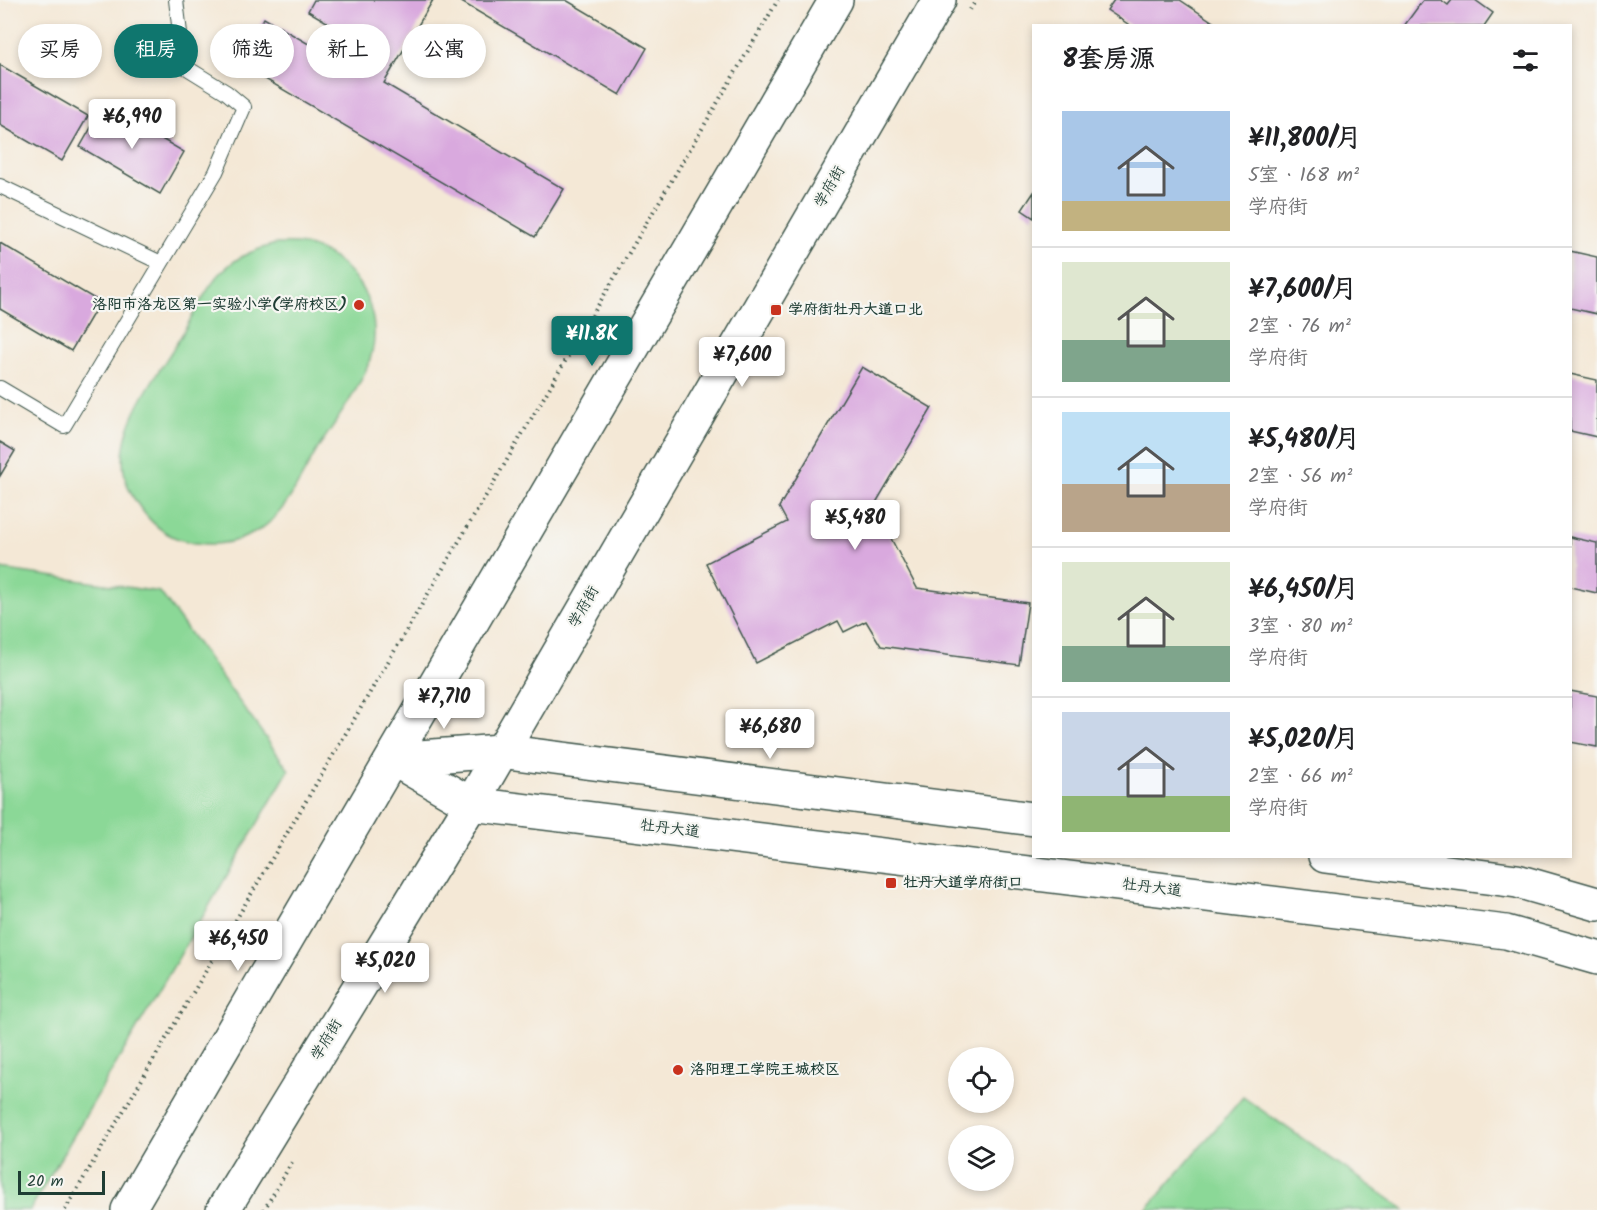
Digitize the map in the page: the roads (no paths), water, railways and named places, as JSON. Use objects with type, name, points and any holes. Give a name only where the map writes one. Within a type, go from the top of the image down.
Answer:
[{"type":"main road","name":"学府街","points":[[223,1210],[471,804],[939,0]]},
{"type":"main road","points":[[128,1210],[393,759],[830,2]]},
{"type":"main road","points":[[393,759],[500,751],[1032,819]]},
{"type":"main road","name":"牡丹大道","points":[[393,759],[471,804],[1506,932],[1597,958]]},
{"type":"main road","points":[[1340,858],[1517,881],[1597,904]]},
{"type":"lane","points":[[0,388],[64,426],[216,172],[244,107],[226,92],[184,66],[176,0]]},
{"type":"lane","points":[[0,186],[162,263]]},
{"type":"place","name":"洛阳市洛龙区第一实验小学(学府校区)","points":[[359,305]]},
{"type":"place","name":"学府街牡丹大道口北","points":[[776,310]]},
{"type":"place","name":"牡丹大道学府街口","points":[[891,883]]},
{"type":"place","name":"洛阳理工学院王城校区","points":[[678,1070]]}]
